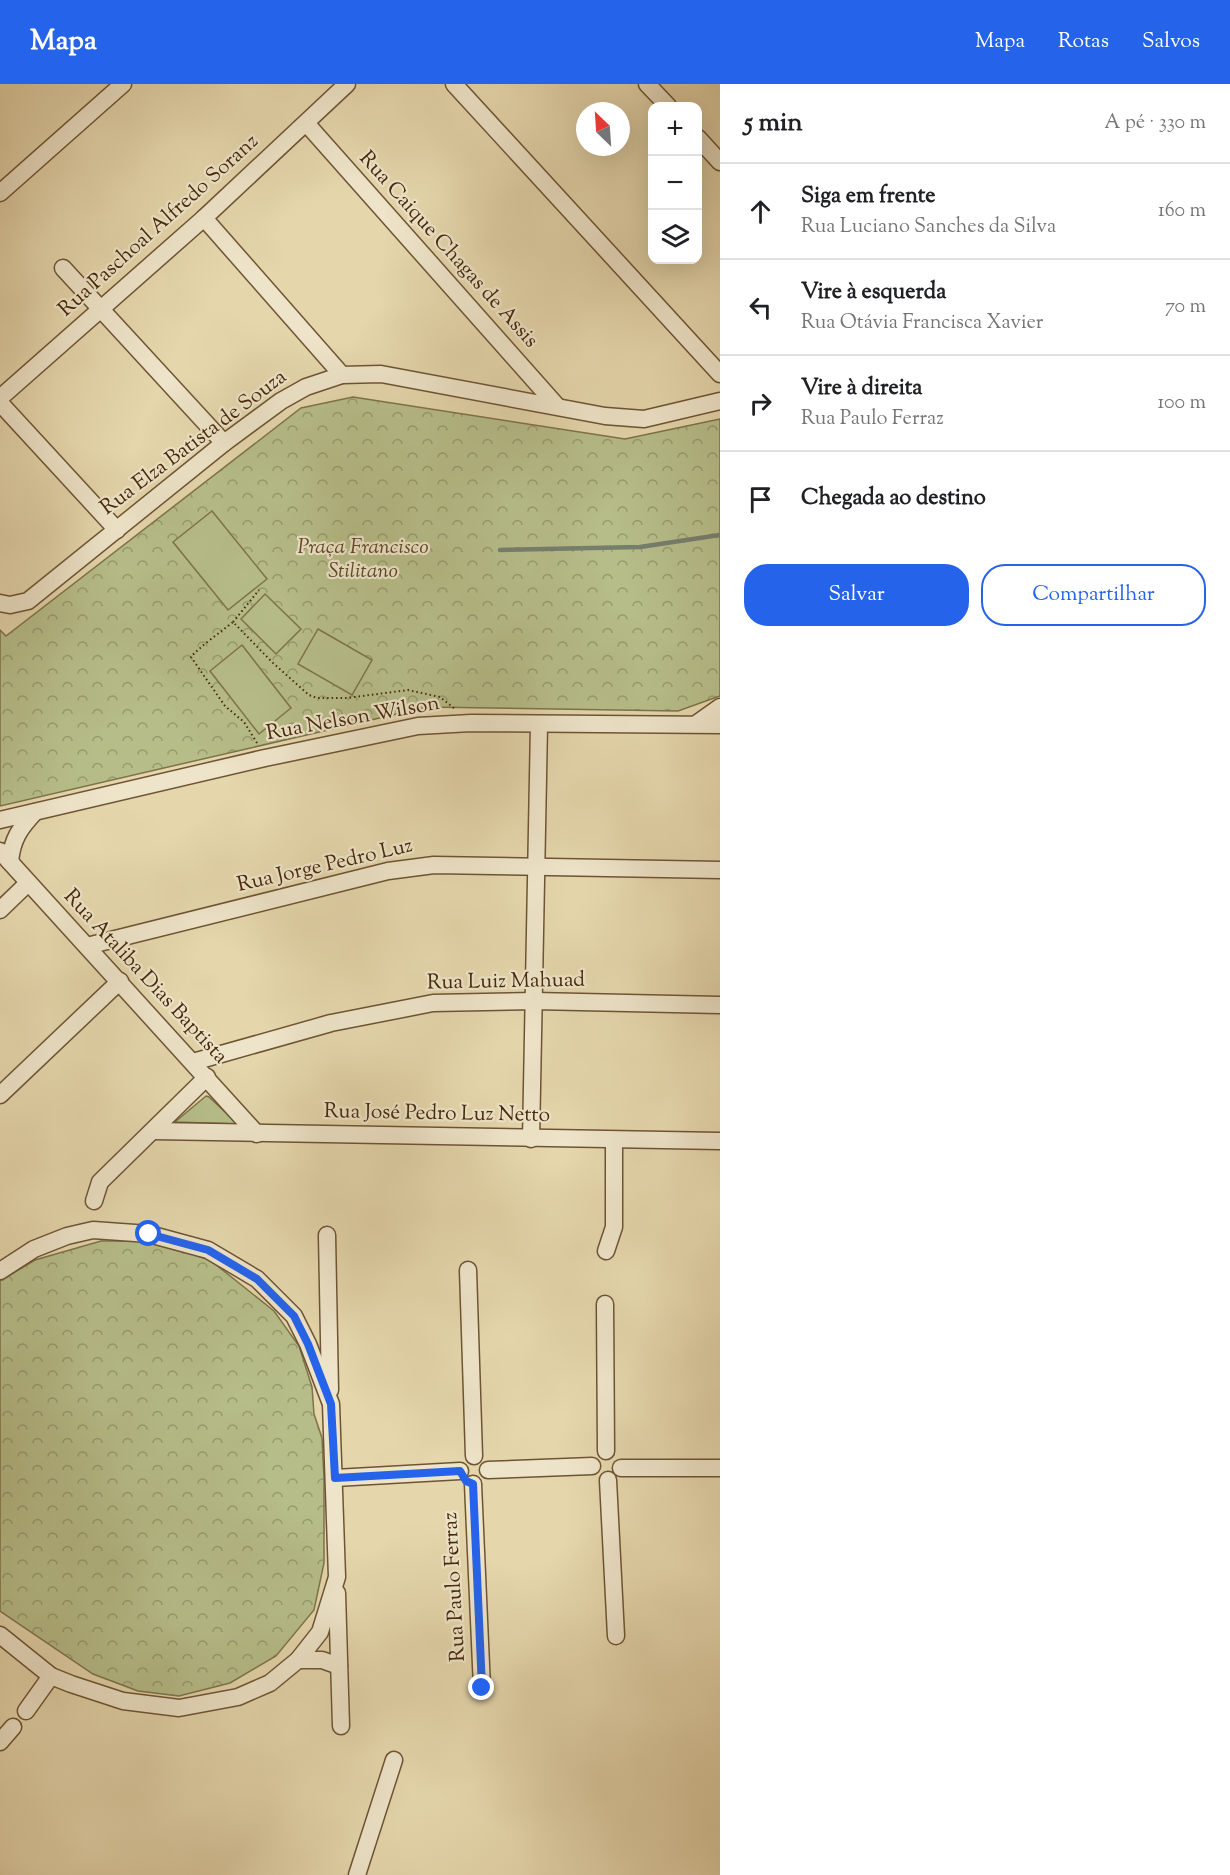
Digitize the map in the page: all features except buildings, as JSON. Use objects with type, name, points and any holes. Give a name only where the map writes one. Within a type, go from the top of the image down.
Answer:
[{"type":"street","points":[[2,187],[123,84]]},
{"type":"street","name":"Rua Paschoal Alfredo Soranz","points":[[0,398],[204,218],[347,84]]},
{"type":"street","points":[[453,84],[720,374]]},
{"type":"street","points":[[647,84],[664,102]]},
{"type":"street","name":"Rua Caique Chagas de Assis","points":[[306,123],[557,406]]},
{"type":"street","points":[[702,142],[720,162]]},
{"type":"street","points":[[204,218],[342,375]]},
{"type":"street","points":[[63,268],[224,443]]},
{"type":"street","name":"Rua Elza Batista de Souza","points":[[0,603],[10,605],[28,601],[224,443],[298,392],[342,375],[381,374],[605,416],[644,418],[720,401]]},
{"type":"street","points":[[0,403],[117,530]]},
{"type":"street","points":[[696,724],[720,707]]},
{"type":"street","name":"Rua Nelson Wilson","points":[[0,820],[265,758],[418,726],[471,723],[720,725]]},
{"type":"street","points":[[531,1139],[539,725]]},
{"type":"street","points":[[5,857],[18,830],[36,811]]},
{"type":"street","name":"Rua Ataliba Dias Baptista","points":[[5,857],[257,1134]]},
{"type":"street","name":"Rua Jorge Pedro Luz","points":[[87,946],[388,872],[434,865],[720,870]]},
{"type":"street","points":[[0,910],[28,883]]},
{"type":"street","points":[[0,1095],[120,981]]},
{"type":"street","name":"Rua Luiz Mahuad","points":[[193,1062],[331,1023],[433,1003],[534,1001],[720,1005]]},
{"type":"street","points":[[94,1201],[100,1182],[207,1077]]},
{"type":"street","name":"Rua José Pedro Luz Netto","points":[[154,1131],[720,1141]]},
{"type":"street","points":[[606,1251],[614,1227],[614,1140]]},
{"type":"street","points":[[0,1271],[34,1249],[67,1236],[93,1230],[149,1234],[208,1250],[257,1279],[294,1316],[308,1344],[331,1404]]},
{"type":"street","points":[[327,1235],[341,1726]]},
{"type":"street","points":[[468,1270],[474,1456]]},
{"type":"street","points":[[605,1304],[606,1451]]},
{"type":"street","points":[[592,1466],[596,1457],[606,1451]]},
{"type":"street","points":[[606,1451],[616,1456],[621,1468]]},
{"type":"street","points":[[460,1471],[465,1458],[474,1456],[483,1458],[488,1470]]},
{"type":"street","points":[[488,1470],[592,1466]]},
{"type":"street","points":[[592,1466],[598,1478],[608,1480],[616,1476],[621,1468]]},
{"type":"street","points":[[621,1468],[720,1468]]},
{"type":"street","points":[[460,1471],[466,1481],[473,1484],[482,1481],[488,1470]]},
{"type":"street","points":[[335,1478],[460,1471]]},
{"type":"street","points":[[608,1480],[616,1636]]},
{"type":"street","name":"Rua Paulo Ferraz","points":[[473,1484],[482,1688]]},
{"type":"street","points":[[0,1635],[51,1676],[123,1701],[179,1708],[238,1697],[270,1683],[297,1660],[320,1632],[337,1577]]},
{"type":"street","points":[[297,1660],[322,1660],[339,1666]]},
{"type":"street","points":[[26,1711],[51,1676]]},
{"type":"street","points":[[0,1742],[13,1727]]},
{"type":"street","points":[[357,1875],[394,1760]]},
{"type":"path","points":[[259,590],[233,622],[215,639],[196,650],[191,657],[225,706],[244,722],[265,758]]},
{"type":"path","points":[[233,622],[273,663],[309,695],[317,698],[347,698],[408,690],[440,697],[471,723]]},
{"type":"green space","name":"Praça Francisco Stilitano","points":[[353,397],[625,439],[720,419],[720,696],[678,711],[427,707],[0,806],[0,630],[6,636],[301,408]]},
{"type":"green space","points":[[212,511],[267,579],[228,610],[173,542]]},
{"type":"green space","points":[[265,594],[301,629],[276,654],[241,619]]},
{"type":"green space","points":[[318,629],[372,660],[352,695],[298,664]]},
{"type":"green space","points":[[242,645],[291,708],[259,734],[210,671]]},
{"type":"green space","points":[[206,1096],[209,1097],[238,1124],[175,1122]]},
{"type":"green space","points":[[101,1241],[136,1241],[172,1247],[210,1260],[274,1311],[299,1346],[312,1387],[314,1414],[322,1438],[324,1563],[314,1610],[276,1656],[230,1683],[179,1696],[138,1691],[93,1674],[0,1611],[0,1281],[35,1260]]},
{"type":"waterway","points":[[500,550],[640,547],[720,535]]},
{"type":"route","points":[[149,1234],[208,1250],[257,1279],[294,1316],[308,1344],[331,1404],[335,1478],[460,1471],[466,1481],[473,1484],[482,1688]]}]
